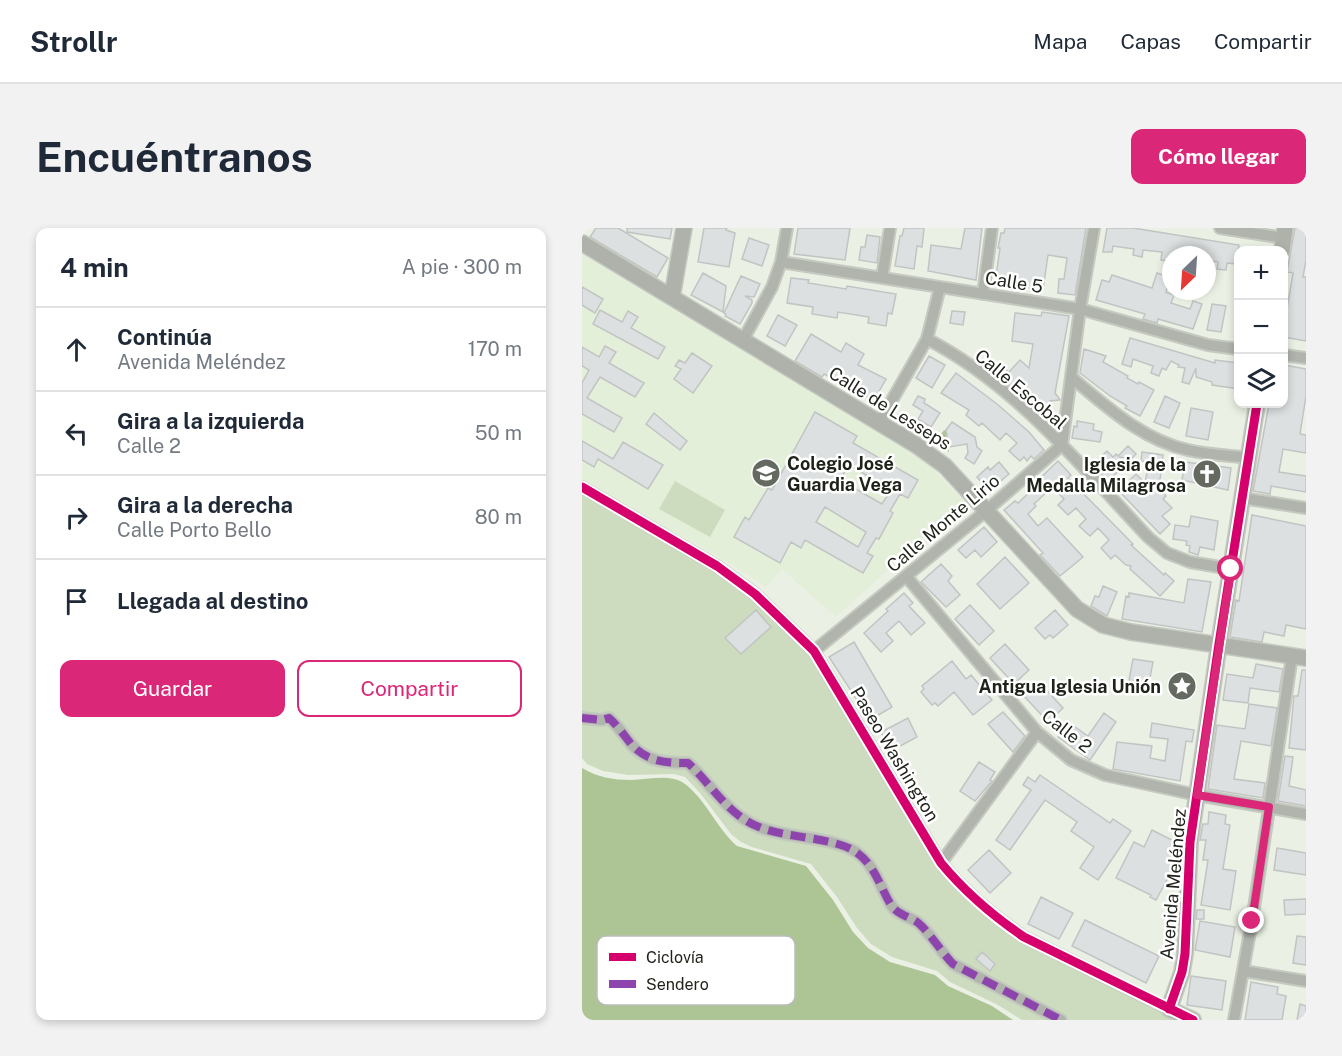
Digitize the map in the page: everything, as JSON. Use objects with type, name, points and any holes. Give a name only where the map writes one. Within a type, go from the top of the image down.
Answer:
[{"type":"main road","points":[[672,297],[684,228]]},
{"type":"main road","name":"Calle de Lesseps","points":[[582,243],[879,423],[945,466],[1077,609],[1103,625],[1131,632],[1299,657]]},
{"type":"main road","name":"Avenida Meléndez","points":[[1169,1009],[1179,983],[1185,954],[1190,843],[1256,408]]},
{"type":"main road","name":"Paseo Washington","points":[[1169,1009],[1193,1020]]},
{"type":"street","points":[[743,340],[771,287],[781,262],[787,228]]},
{"type":"street","points":[[882,278],[890,228]]},
{"type":"street","points":[[982,294],[992,228]]},
{"type":"street","points":[[1062,445],[1080,309],[1094,228]]},
{"type":"street","points":[[1220,228],[1284,239]]},
{"type":"street","name":"Calle 5","points":[[781,262],[1080,309],[1208,345],[1234,348]]},
{"type":"street","points":[[879,423],[927,339],[940,287]]},
{"type":"street","name":"Calle Escobal","points":[[927,339],[950,351],[993,382],[1033,416],[1148,537],[1167,553],[1190,562],[1231,569]]},
{"type":"street","points":[[1288,356],[1306,358]]},
{"type":"street","points":[[1071,377],[1120,417],[1166,443],[1189,450],[1248,458]]},
{"type":"street","name":"Calle Monte Lirio","points":[[814,651],[987,510],[1062,445]]},
{"type":"street","name":"Paseo Washington","points":[[582,487],[717,566],[755,594],[814,651],[941,863],[959,885],[1024,937],[1169,1009]]},
{"type":"street","points":[[1242,498],[1306,508]]},
{"type":"street","name":"Calle 2","points":[[906,576],[1036,732],[1071,760],[1106,776],[1306,814]]},
{"type":"street","points":[[1234,1020],[1269,807],[1299,657]]},
{"type":"street","points":[[582,718],[602,720],[609,718],[619,726],[644,756],[664,763],[688,763],[741,818],[759,828],[838,845],[855,851],[868,863],[880,880],[891,906],[921,924],[953,964],[1061,1020]]},
{"type":"street","points":[[941,863],[1036,732]]},
{"type":"street","points":[[1243,971],[1306,981]]},
{"type":"shaded area","name":"Colegio José Guardia Vega","points":[[582,254],[926,462],[964,501],[836,617],[782,569],[766,587],[724,560],[582,480]]},
{"type":"shaded area","points":[[944,430],[949,452],[937,445],[938,437]]},
{"type":"shaded area","points":[[675,481],[725,510],[710,537],[659,509]]},
{"type":"shaded area","points":[[582,493],[715,570],[755,598],[811,656],[944,875],[1007,933],[1186,1020],[1022,1020],[998,1005],[950,982],[937,971],[892,957],[871,944],[811,864],[741,842],[731,834],[685,777],[674,774],[628,775],[603,771],[587,764],[582,758]]},
{"type":"shaded area","points":[[582,768],[593,774],[612,779],[664,778],[682,782],[697,796],[737,846],[806,866],[833,900],[853,932],[868,948],[890,962],[935,975],[948,986],[992,1006],[1013,1020],[582,1020]]},
{"type":"building","points":[[596,228],[618,228],[668,258],[657,277],[590,237]]},
{"type":"building","points":[[627,228],[672,228],[670,239],[627,232]]},
{"type":"building","points":[[704,228],[727,228],[726,230],[735,233],[729,267],[698,262]]},
{"type":"building","points":[[798,228],[850,228],[845,260],[794,254]]},
{"type":"building","points":[[904,228],[924,228],[922,247],[917,246],[914,269],[895,266],[900,236]]},
{"type":"building","points":[[965,228],[982,228],[976,280],[928,271],[931,245],[961,249]]},
{"type":"building","points":[[1005,228],[1086,228],[1075,295],[1058,293],[1059,279],[1064,279],[1067,258],[1048,255],[1043,290],[995,283],[1000,248],[998,248],[1001,233],[1004,233]]},
{"type":"building","points":[[1107,228],[1133,228],[1239,245],[1234,246],[1234,264],[1227,263],[1226,270],[1217,269],[1216,246],[1162,246],[1162,252],[1143,250],[1142,257],[1133,255],[1134,249],[1113,246],[1112,252],[1103,252]]},
{"type":"building","points":[[1295,228],[1306,228],[1306,260],[1303,277],[1306,277],[1306,341],[1288,338],[1288,302],[1293,273],[1288,272]]},
{"type":"building","points":[[867,235],[880,237],[877,263],[859,260],[861,247],[865,247]]},
{"type":"building","points":[[749,238],[769,245],[762,266],[742,259]]},
{"type":"building","points":[[703,273],[726,286],[723,312],[691,295]]},
{"type":"building","points":[[1157,273],[1162,275],[1162,300],[1172,300],[1171,303],[1190,309],[1193,301],[1202,304],[1193,329],[1158,319],[1157,323],[1143,319],[1145,314],[1096,300],[1102,280],[1109,282],[1112,275],[1152,288]]},
{"type":"building","points":[[741,276],[760,284],[754,297],[745,296],[752,300],[752,303],[740,324],[725,316],[724,313]]},
{"type":"building","points":[[791,278],[846,289],[847,286],[896,294],[892,314],[888,313],[886,326],[868,323],[869,317],[838,312],[837,318],[812,314],[813,307],[787,303]]},
{"type":"building","points":[[582,287],[603,299],[595,313],[582,305]]},
{"type":"building","points":[[1212,304],[1226,306],[1221,332],[1207,330]]},
{"type":"building","points":[[600,310],[622,322],[628,311],[638,317],[631,328],[665,347],[658,359],[593,324]]},
{"type":"building","points":[[952,311],[965,312],[963,325],[950,323]]},
{"type":"building","points":[[1042,312],[1069,316],[1055,393],[1060,400],[1050,401],[1047,416],[1035,409],[1035,402],[1020,388],[1017,392],[997,375],[1004,368],[1009,372],[1020,360],[1029,368],[1033,344],[1012,341],[1015,313],[1041,316]]},
{"type":"building","points":[[778,315],[797,325],[785,346],[767,336]]},
{"type":"building","points":[[811,334],[841,352],[846,343],[864,354],[858,365],[886,379],[874,400],[824,374],[822,377],[795,361]]},
{"type":"building","points":[[1130,338],[1215,363],[1215,360],[1234,362],[1234,388],[1212,385],[1212,382],[1196,377],[1196,368],[1189,384],[1182,382],[1185,368],[1178,367],[1179,365],[1171,361],[1166,370],[1162,368],[1159,376],[1151,373],[1153,366],[1133,359],[1131,367],[1122,364]]},
{"type":"building","points":[[605,346],[616,352],[609,363],[644,383],[635,397],[600,377],[587,398],[622,418],[614,432],[582,414],[582,383],[589,370],[582,366],[582,347],[599,357]]},
{"type":"building","points":[[1084,349],[1106,356],[1103,362],[1128,376],[1127,378],[1154,390],[1140,416],[1125,408],[1127,406],[1080,373]]},
{"type":"building","points":[[692,353],[712,366],[693,393],[674,379],[681,369],[675,366],[679,360],[685,363]]},
{"type":"building","points":[[929,356],[945,365],[932,388],[916,378]]},
{"type":"building","points":[[1288,366],[1306,369],[1306,396],[1300,434],[1306,435],[1306,453],[1283,449],[1279,472],[1306,476],[1306,492],[1271,486],[1270,494],[1253,491],[1268,408],[1288,408]]},
{"type":"building","points":[[956,373],[1029,432],[1044,450],[1034,459],[1031,456],[1027,461],[1024,457],[1020,461],[1009,451],[1017,443],[1006,433],[1000,440],[982,423],[979,426],[966,415],[969,410],[941,393]]},
{"type":"building","points":[[918,396],[925,399],[924,403],[940,413],[931,427],[918,419],[923,411],[913,405]]},
{"type":"building","points":[[1165,396],[1180,403],[1169,428],[1154,422]]},
{"type":"building","points":[[1191,408],[1213,412],[1208,440],[1186,436]]},
{"type":"building","points":[[815,412],[857,436],[853,443],[918,480],[908,498],[900,494],[890,511],[893,513],[879,539],[876,538],[867,553],[873,556],[863,573],[805,540],[801,548],[791,542],[780,563],[734,537],[745,517],[749,520],[768,488],[772,490]],"holes":[[[849,465],[891,490],[882,504],[840,480]],[[825,507],[866,532],[858,547],[816,522]]]},
{"type":"building","points":[[654,413],[687,441],[680,450],[646,424]]},
{"type":"building","points":[[1077,421],[1094,424],[1093,430],[1102,432],[1100,442],[1072,438]]},
{"type":"building","points":[[952,422],[975,437],[977,447],[982,451],[974,464],[965,458],[968,453],[967,444],[949,447],[946,430]]},
{"type":"building","points":[[582,441],[613,459],[623,442],[663,465],[648,489],[598,459],[594,467],[582,460]]},
{"type":"building","points":[[1128,446],[1136,454],[1131,459],[1120,457],[1126,464],[1108,481],[1092,465],[1107,451],[1113,457],[1116,454],[1118,456]]},
{"type":"building","points":[[1142,452],[1163,455],[1159,488],[1166,496],[1163,499],[1172,508],[1162,516],[1170,524],[1160,534],[1119,491],[1136,474],[1145,483],[1149,462],[1141,461]]},
{"type":"building","points":[[1058,461],[1071,475],[1068,478],[1133,544],[1131,545],[1164,575],[1165,573],[1174,581],[1160,596],[1130,569],[1131,566],[1126,565],[1115,555],[1111,559],[1101,548],[1109,540],[1098,528],[1090,536],[1079,526],[1086,519],[1076,508],[1068,515],[1058,505],[1064,499],[1052,487],[1034,504],[1036,506],[1028,514],[1038,526],[1047,518],[1083,557],[1060,576],[1040,555],[1043,553],[1004,510],[1015,501],[1018,503]]},
{"type":"building","points":[[999,462],[1009,474],[989,491],[977,477],[988,467],[990,470]]},
{"type":"building","name":"Iglesia de la Medalla Milagrosa","points":[[1185,462],[1231,468],[1228,490],[1182,480]]},
{"type":"building","points":[[1252,515],[1306,526],[1306,629],[1286,625],[1284,636],[1264,632],[1262,642],[1230,637],[1236,600],[1239,601]]},
{"type":"building","points":[[1191,516],[1218,521],[1214,550],[1200,547],[1198,555],[1189,552],[1190,546],[1186,545],[1187,541],[1173,539],[1175,525],[1189,527]]},
{"type":"building","points":[[984,527],[997,542],[981,557],[975,550],[966,558],[958,550]]},
{"type":"building","points":[[1005,557],[1029,583],[1000,609],[977,584]]},
{"type":"building","points":[[941,564],[952,576],[948,581],[960,595],[946,607],[921,582]]},
{"type":"building","points":[[1188,579],[1211,582],[1202,632],[1122,619],[1126,596],[1129,597],[1129,593],[1184,603]]},
{"type":"building","points":[[1103,586],[1117,592],[1107,616],[1091,606],[1095,596],[1099,597]]},
{"type":"building","points":[[904,593],[913,603],[909,606],[925,623],[911,635],[899,621],[886,633],[893,641],[881,652],[864,633]]},
{"type":"building","points":[[970,605],[994,631],[979,645],[955,619]]},
{"type":"building","points":[[756,610],[771,627],[741,654],[725,638]]},
{"type":"building","points":[[1055,610],[1068,625],[1053,638],[1050,635],[1045,639],[1035,628]]},
{"type":"building","points":[[854,642],[892,707],[870,720],[829,657]]},
{"type":"building","points":[[1005,644],[1029,670],[1014,684],[990,658]]},
{"type":"building","points":[[1133,659],[1153,662],[1149,683],[1129,680]]},
{"type":"building","points":[[952,661],[966,679],[971,675],[992,700],[973,715],[954,692],[938,706],[935,703],[932,705],[921,692],[924,689],[922,686]]},
{"type":"building","points":[[1256,664],[1283,669],[1279,692],[1250,688],[1248,703],[1223,700],[1227,674],[1253,678]]},
{"type":"building","points":[[1302,670],[1306,670],[1306,750],[1289,748],[1294,696],[1298,696]]},
{"type":"building","points":[[1039,682],[1063,708],[1048,722],[1024,696]]},
{"type":"building","points":[[1249,704],[1277,708],[1271,746],[1241,741],[1234,779],[1265,783],[1263,798],[1208,789],[1217,725],[1245,729]]},
{"type":"building","points":[[1003,712],[1025,736],[1013,752],[988,724]]},
{"type":"building","points":[[1104,713],[1116,722],[1090,760],[1058,737],[1068,722],[1088,736]]},
{"type":"building","points":[[908,718],[917,737],[891,751],[881,732]]},
{"type":"building","points":[[1152,723],[1194,730],[1192,742],[1186,741],[1180,781],[1113,769],[1117,742],[1152,746],[1150,758],[1165,761],[1168,739],[1150,737]]},
{"type":"building","points":[[1285,756],[1293,757],[1289,786],[1306,790],[1306,806],[1278,801]]},
{"type":"building","points":[[979,762],[995,772],[990,780],[992,781],[975,801],[960,791]]},
{"type":"building","points":[[1040,775],[1110,823],[1113,819],[1131,831],[1098,880],[1080,868],[1094,847],[1071,831],[1077,822],[1045,800],[1010,850],[996,840],[1031,790],[1023,785],[1028,777],[1035,782]]},
{"type":"building","points":[[1209,812],[1226,815],[1225,824],[1230,825],[1223,869],[1236,871],[1230,910],[1201,905],[1208,860],[1203,860],[1206,840],[1200,840],[1203,824],[1208,824]]},
{"type":"building","points":[[1152,830],[1180,844],[1173,862],[1176,863],[1156,900],[1150,897],[1151,895],[1116,878],[1134,842],[1144,847]]},
{"type":"building","points":[[1277,848],[1306,853],[1306,875],[1274,870]]},
{"type":"building","points":[[989,850],[1011,873],[990,893],[968,870]]},
{"type":"building","points":[[1041,897],[1073,913],[1059,939],[1028,924]]},
{"type":"building","points":[[1306,899],[1306,914],[1285,915],[1284,900]]},
{"type":"building","points":[[1197,910],[1204,910],[1204,919],[1196,919]]},
{"type":"building","points":[[1085,920],[1159,956],[1146,983],[1072,946]]},
{"type":"building","points":[[1200,921],[1235,927],[1230,957],[1195,950]]},
{"type":"building","points":[[1297,936],[1306,937],[1306,965],[1293,963]]},
{"type":"building","points":[[982,952],[995,964],[990,971],[976,959]]},
{"type":"building","points":[[1191,976],[1226,981],[1222,1010],[1187,1005]]},
{"type":"building","points":[[1251,982],[1278,987],[1277,994],[1286,996],[1282,1020],[1245,1020]]},
{"type":"building","points":[[1300,1004],[1306,1006],[1306,1020],[1297,1020]]},
{"type":"marked path","points":[[582,718],[602,720],[609,718],[631,744],[644,755],[665,762],[688,763],[729,807],[748,822],[770,831],[835,843],[856,852],[873,870],[894,908],[921,925],[953,964],[1061,1020]]},
{"type":"cycle path","points":[[1169,1009],[1182,972],[1185,954],[1190,842],[1256,408]]},
{"type":"cycle path","points":[[582,487],[717,566],[755,594],[814,651],[941,863],[980,903],[1024,937],[1193,1020]]},
{"type":"place","name":"Colegio José Guardia Vega","points":[[766,473]]},
{"type":"place","name":"Iglesia de la Medalla Milagrosa","points":[[1207,474]]},
{"type":"place","name":"Antigua Iglesia Unión","points":[[1182,686]]},
{"type":"route","points":[[1231,569],[1197,795],[1269,807],[1252,921]]}]
